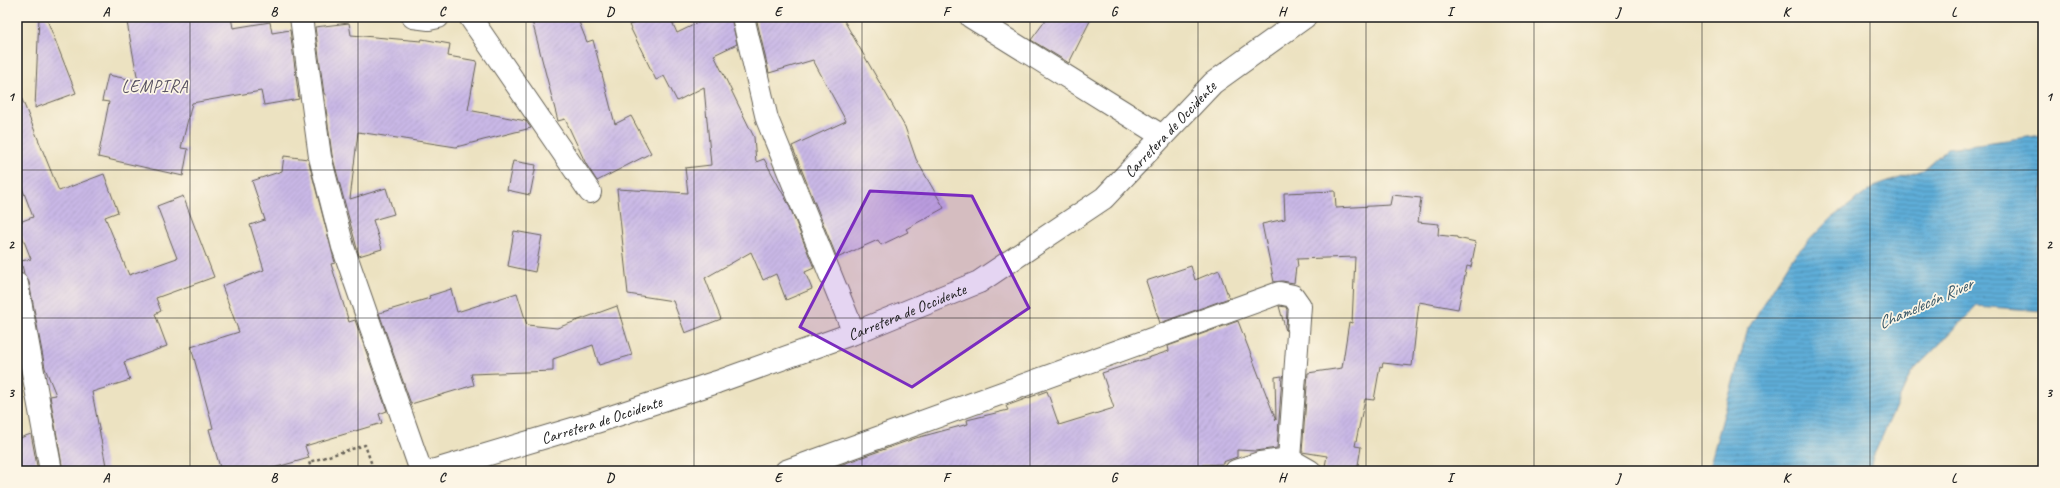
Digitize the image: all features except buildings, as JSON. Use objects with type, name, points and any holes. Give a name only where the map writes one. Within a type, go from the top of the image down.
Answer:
[{"type":"street","points":[[301,17],[320,156],[339,232],[421,471]]},
{"type":"street","points":[[413,17],[438,17]]},
{"type":"street","points":[[470,17],[590,192]]},
{"type":"street","points":[[743,17],[767,119],[854,333]]},
{"type":"street","points":[[971,17],[1162,136]]},
{"type":"street","name":"Carretera de Occidente","points":[[432,471],[596,422],[854,333],[979,282],[1104,198],[1212,83],[1305,17]]},
{"type":"street","points":[[17,284],[19,314],[51,471]]},
{"type":"street","points":[[786,471],[1279,293],[1293,296],[1300,306],[1290,459]]},
{"type":"street","points":[[1236,471],[1260,463],[1290,459],[1310,471]]},
{"type":"path","points":[[312,471],[309,462],[365,445],[374,471]]},
{"type":"highlighted area","points":[[870,191],[972,196],[1029,308],[912,387],[800,327]]},
{"type":"water","name":"Chamelecón River","points":[[2043,135],[2043,311],[1977,306],[1911,373],[1872,459],[1870,471],[1708,471],[1748,329],[1792,258],[1830,219],[1874,187],[1923,170],[1948,148]]},
{"type":"district","name":"LEMPIRA","points":[[155,86]]}]
